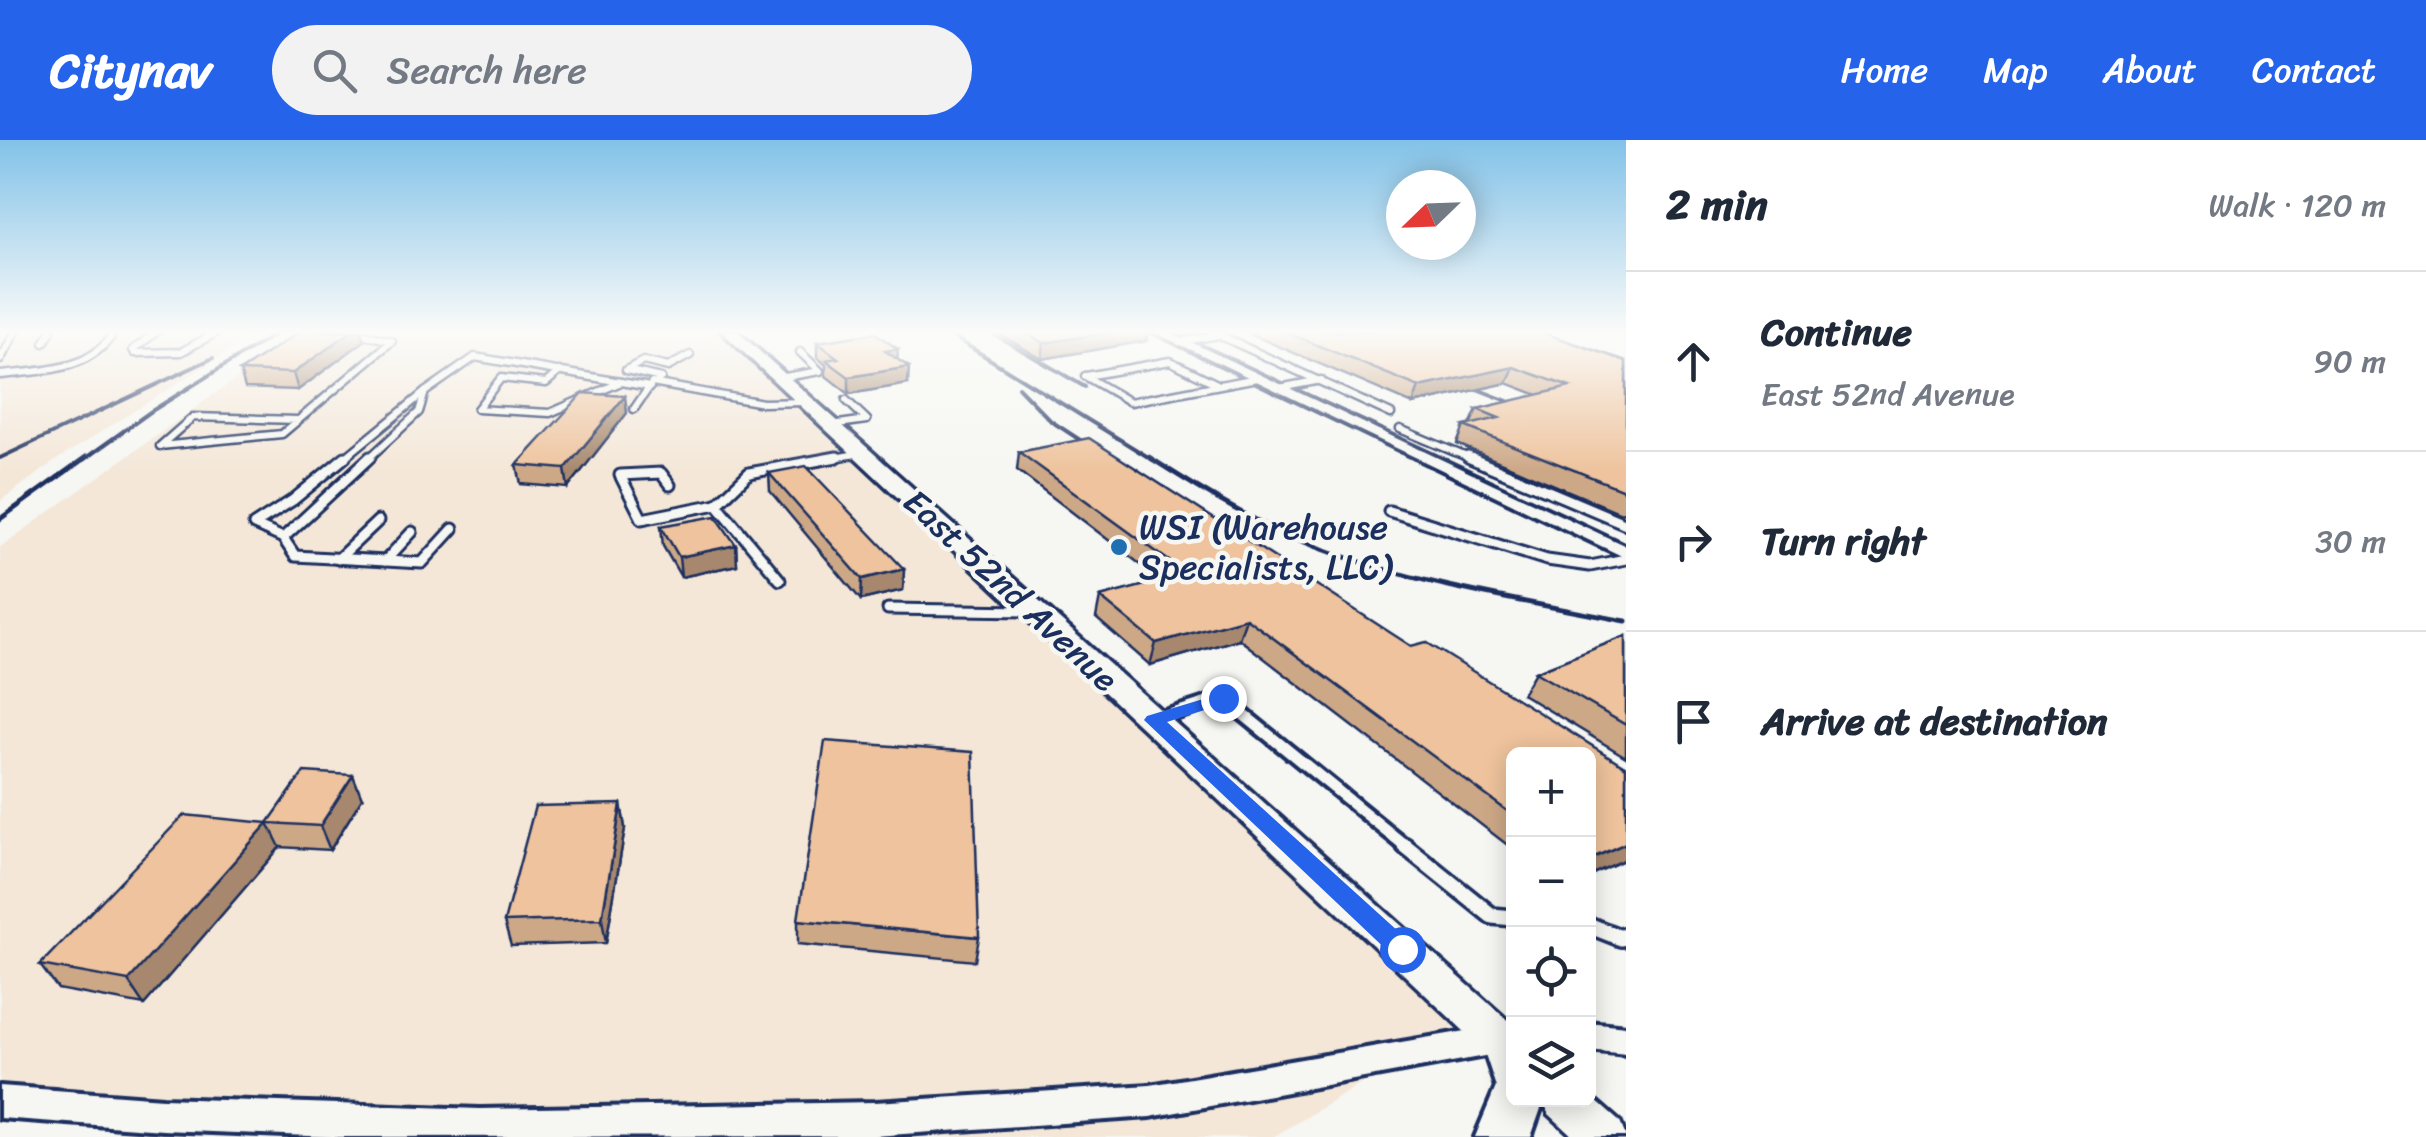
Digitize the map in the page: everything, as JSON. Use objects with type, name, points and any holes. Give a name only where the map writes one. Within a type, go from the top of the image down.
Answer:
[{"type":"main road","points":[[1503,1137],[1506,1107]]},
{"type":"street","name":"East 52nd Avenue","points":[[779,378],[1153,720],[1506,1053]]},
{"type":"street","points":[[1257,378],[1626,556]]},
{"type":"street","points":[[1596,1037],[1626,1040]]},
{"type":"street","points":[[0,1102],[162,1114],[480,1126],[875,1119],[1150,1100],[1506,1059]]},
{"type":"street","points":[[1572,1107],[1605,1137]]},
{"type":"lane","points":[[298,420],[193,417],[160,446],[282,434],[349,378]]},
{"type":"lane","points":[[446,378],[292,500],[254,525],[283,538],[296,556],[422,563],[453,529]]},
{"type":"lane","points":[[553,378],[546,383],[500,378],[476,408],[550,413],[621,382]]},
{"type":"lane","points":[[594,378],[763,403],[805,402]]},
{"type":"lane","points":[[634,409],[659,378]]},
{"type":"lane","points":[[1087,378],[1130,402],[1257,378]]},
{"type":"lane","points":[[1204,378],[1219,385]]},
{"type":"lane","points":[[1315,378],[1390,414]]},
{"type":"lane","points":[[1279,388],[1321,380]]},
{"type":"lane","points":[[283,538],[418,412],[425,392]]},
{"type":"lane","points":[[831,425],[867,420],[846,400]]},
{"type":"lane","points":[[1400,429],[1626,524]]},
{"type":"lane","points":[[670,485],[661,474],[620,474],[642,519],[716,504],[749,474],[862,453]]},
{"type":"lane","points":[[716,504],[780,580]]},
{"type":"lane","points":[[1389,511],[1546,560],[1590,566],[1626,556]]},
{"type":"lane","points":[[338,559],[378,521]]},
{"type":"lane","points":[[386,561],[412,532]]},
{"type":"lane","points":[[888,609],[1035,611]]},
{"type":"lane","points":[[1153,720],[1223,698],[1492,916],[1506,917]]},
{"type":"lane","points":[[1593,927],[1621,938],[1626,936]]},
{"type":"shaded area","points":[[0,378],[187,378],[58,459],[0,501]]},
{"type":"shaded area","points":[[238,378],[770,378],[1461,1024],[1273,1137],[273,1137],[0,1115],[0,547]]},
{"type":"building","points":[[1396,378],[1464,378],[1419,387]]},
{"type":"building","points":[[1543,378],[1626,378],[1626,491],[1464,426],[1499,418],[1477,409],[1570,387]]},
{"type":"building","points":[[583,393],[625,396],[565,469],[517,465]]},
{"type":"building","points":[[1089,438],[1411,646],[1426,642],[1594,747],[1506,747],[1506,810],[1246,618],[1156,643],[1100,597],[1187,574],[1019,452]]},
{"type":"building","points":[[806,466],[904,569],[862,579],[769,473]]},
{"type":"building","points":[[716,516],[736,545],[679,557],[661,526]]},
{"type":"building","points":[[1626,636],[1626,725],[1535,672]]},
{"type":"building","points":[[825,741],[973,752],[979,937],[798,920]]},
{"type":"building","points":[[1596,748],[1626,767],[1626,843],[1596,856]]},
{"type":"building","points":[[304,772],[353,775],[320,826],[268,823]]},
{"type":"building","points":[[621,804],[602,919],[504,922],[535,806]]},
{"type":"building","points":[[184,815],[268,823],[128,981],[40,965]]},
{"type":"railway","points":[[0,458],[171,378]]},
{"type":"railway","points":[[83,460],[205,378]]},
{"type":"railway","points":[[1019,378],[1153,460]]},
{"type":"railway","points":[[1069,378],[1085,387]]},
{"type":"railway","points":[[1454,380],[1533,411]]},
{"type":"railway","points":[[1018,387],[1051,421],[1103,455]]},
{"type":"railway","points":[[0,519],[86,457]]},
{"type":"railway","points":[[1149,457],[1248,516],[1324,550],[1452,587],[1626,621]]},
{"type":"place","name":"WSI (Warehouse Specialists, LLC)","points":[[1119,547]]},
{"type":"route","points":[[1223,698],[1153,720],[1402,949]]}]
